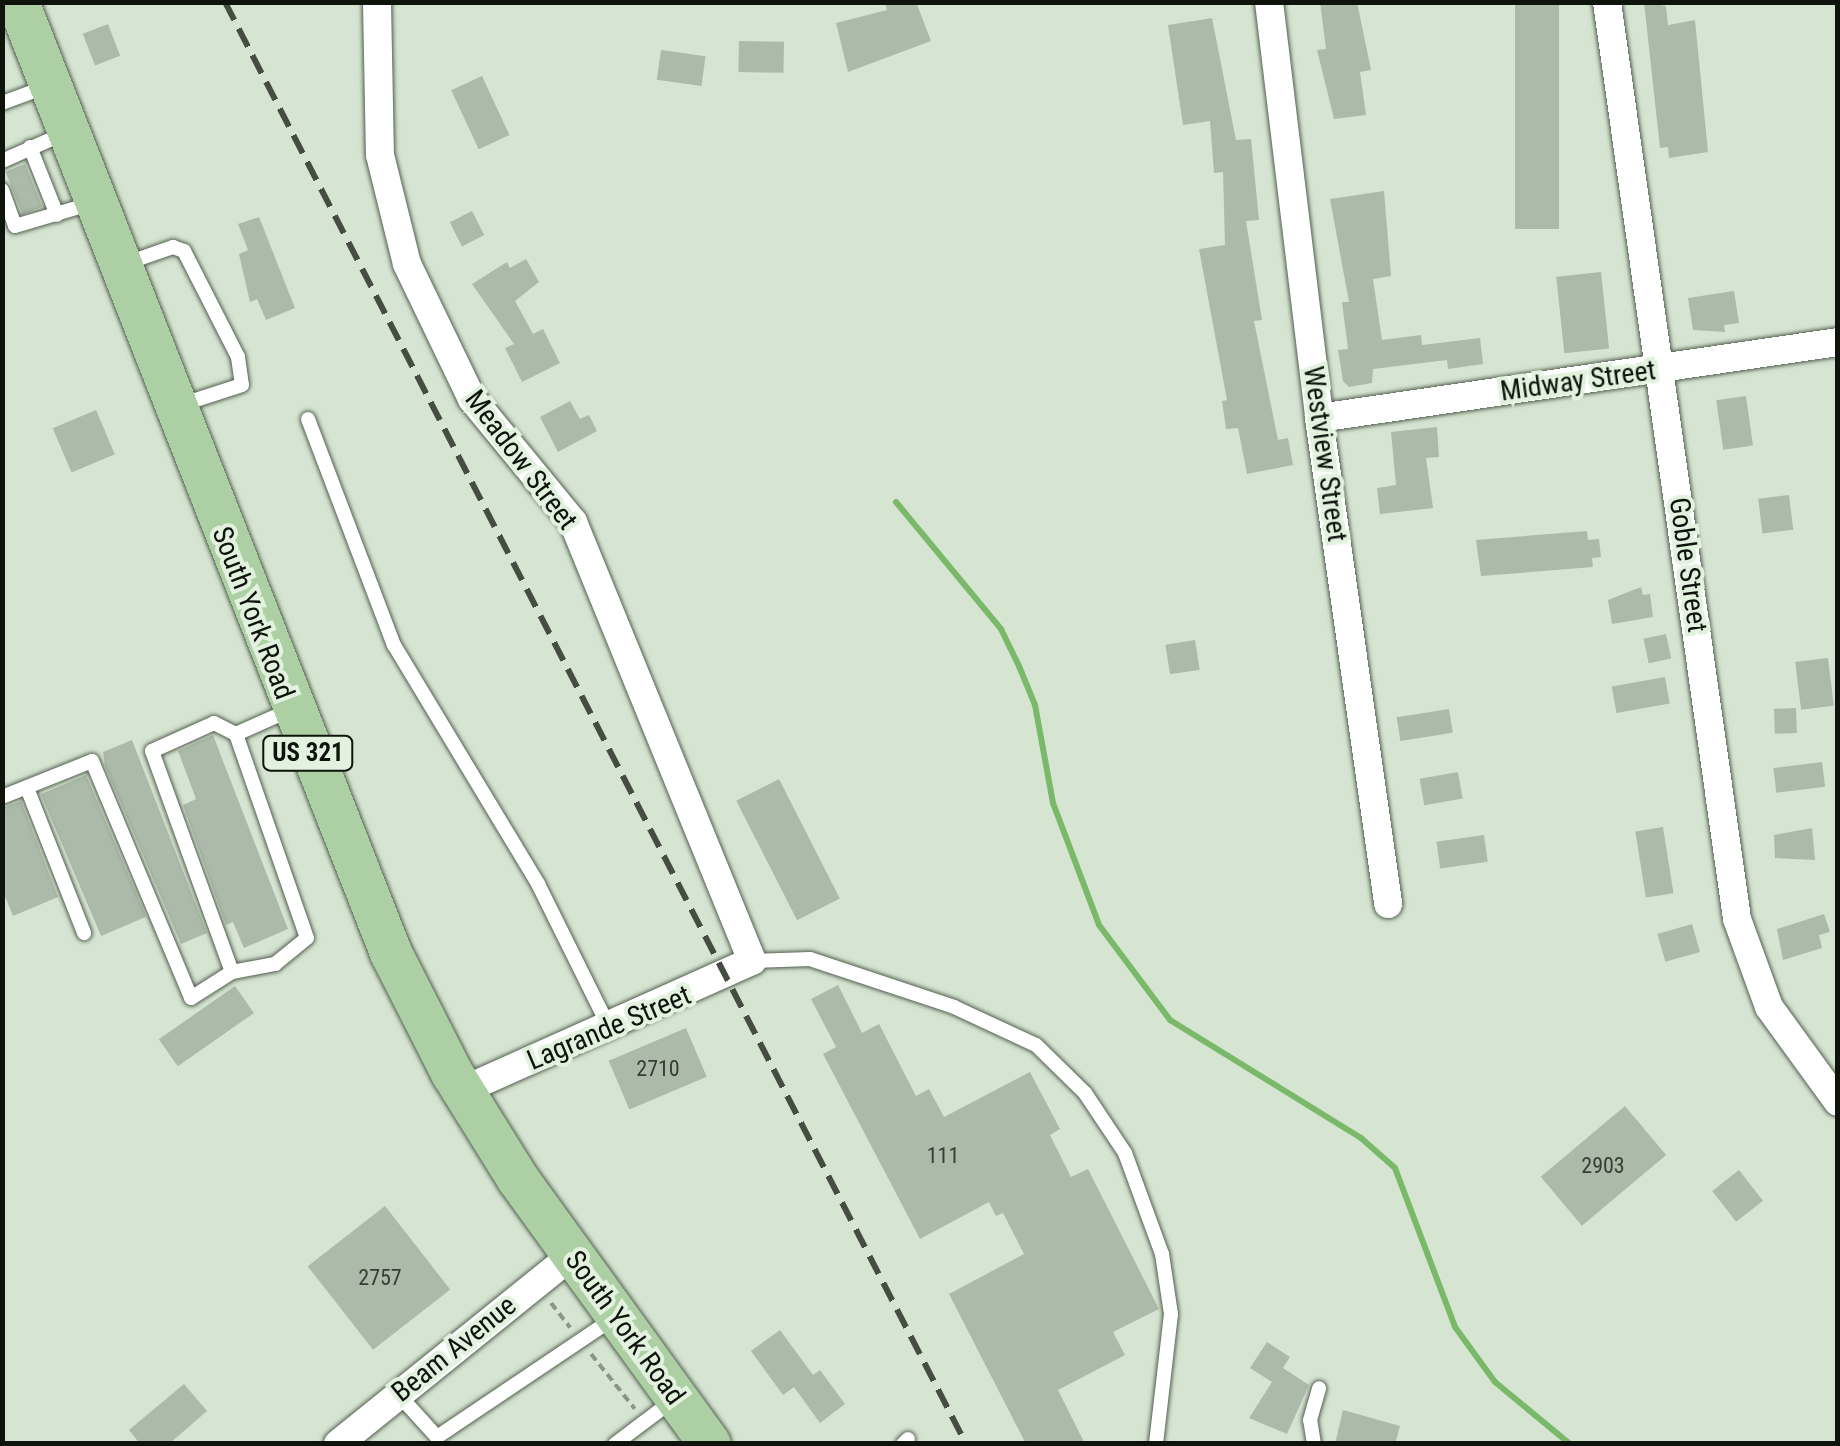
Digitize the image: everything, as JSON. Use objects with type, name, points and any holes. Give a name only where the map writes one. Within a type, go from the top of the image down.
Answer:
[{"type":"main road","name":"South York Road","points":[[18,3],[50,85],[49,140],[76,208],[120,266],[291,710],[391,953],[463,1090],[572,1255],[710,1444]]},
{"type":"street","name":"Meadow Street","points":[[377,2],[380,155],[407,264],[472,399],[573,522],[752,961]]},
{"type":"street","name":"Westview Street","points":[[1269,2],[1319,418],[1388,904]]},
{"type":"street","name":"Goble Street","points":[[1606,2],[1662,369],[1737,920],[1769,1007],[1838,1102]]},
{"type":"street","points":[[2,10],[18,3]]},
{"type":"street","name":"Midway Street","points":[[1319,418],[1838,342]]},
{"type":"street","name":"Lagrande Street","points":[[463,1090],[752,961]]},
{"type":"street","name":"Beam Avenue","points":[[338,1444],[572,1255]]},
{"type":"lane","points":[[2,103],[50,85]]},
{"type":"lane","points":[[2,161],[49,140]]},
{"type":"lane","points":[[2,190],[16,226],[76,208]]},
{"type":"lane","points":[[120,266],[173,247],[184,250],[238,357],[242,385],[174,407]]},
{"type":"lane","points":[[308,419],[394,645],[538,884],[609,1028]]},
{"type":"lane","points":[[236,734],[291,710]]},
{"type":"lane","points":[[2,797],[92,760],[191,998],[232,972],[275,964],[306,938],[236,734],[214,723],[152,751],[232,972]]},
{"type":"lane","points":[[27,788],[84,933]]},
{"type":"lane","points":[[752,961],[810,959],[954,1007],[1036,1045],[1084,1093],[1125,1153],[1162,1254],[1170,1314],[1156,1444]]},
{"type":"lane","points":[[398,1394],[437,1437],[616,1316]]},
{"type":"lane","points":[[1314,1444],[1310,1420],[1318,1388]]},
{"type":"lane","points":[[615,1444],[676,1398]]},
{"type":"building","points":[[885,2],[916,2],[931,41],[848,72],[836,23],[887,10]]},
{"type":"building","points":[[1320,2],[1357,2],[1371,70],[1360,72],[1366,115],[1334,119],[1317,50],[1326,49]]},
{"type":"building","points":[[1515,2],[1559,2],[1559,229],[1515,229]]},
{"type":"building","points":[[1644,2],[1666,6],[1668,25],[1695,20],[1708,152],[1669,158],[1668,147],[1660,148]]},
{"type":"building","points":[[1212,18],[1236,140],[1251,139],[1259,220],[1246,221],[1262,320],[1254,321],[1278,440],[1288,438],[1293,465],[1247,474],[1238,428],[1226,429],[1222,401],[1227,400],[1199,249],[1225,245],[1223,172],[1214,173],[1210,121],[1183,125],[1168,25]]},
{"type":"building","points":[[108,24],[120,56],[95,65],[83,34]]},
{"type":"building","points":[[739,41],[784,42],[783,73],[738,72]]},
{"type":"building","points":[[661,50],[706,56],[701,86],[657,80]]},
{"type":"building","points":[[482,76],[509,135],[479,149],[451,90]]},
{"type":"building","points":[[25,164],[42,207],[23,215],[6,172]]},
{"type":"building","points":[[1384,191],[1391,276],[1373,279],[1382,340],[1421,335],[1422,345],[1480,338],[1483,364],[1448,369],[1447,360],[1373,369],[1372,383],[1349,387],[1343,381],[1338,350],[1348,349],[1342,302],[1349,302],[1330,199]]},
{"type":"building","points":[[472,211],[484,235],[462,246],[450,222]]},
{"type":"building","points":[[259,217],[295,308],[266,320],[257,299],[250,302],[239,254],[248,250],[238,224]]},
{"type":"building","points":[[526,259],[539,282],[515,301],[533,334],[543,329],[560,363],[522,382],[505,348],[514,344],[472,284],[507,262],[510,268]]},
{"type":"building","points":[[1601,272],[1609,349],[1564,353],[1556,277]]},
{"type":"building","points":[[1734,291],[1739,323],[1724,325],[1725,332],[1693,330],[1688,298]]},
{"type":"building","points":[[1746,396],[1753,446],[1723,450],[1716,400]]},
{"type":"building","points":[[570,401],[580,419],[589,415],[597,431],[558,452],[540,417]]},
{"type":"building","points":[[96,410],[115,454],[71,473],[53,428]]},
{"type":"building","points":[[1437,427],[1439,457],[1426,458],[1433,508],[1380,514],[1377,488],[1396,485],[1391,432]]},
{"type":"building","points":[[1789,495],[1793,530],[1762,534],[1758,499]]},
{"type":"building","points":[[1587,531],[1588,540],[1599,539],[1601,557],[1592,558],[1593,567],[1481,576],[1476,540]]},
{"type":"building","points":[[1641,587],[1643,595],[1650,594],[1653,617],[1612,624],[1608,600]]},
{"type":"building","points":[[1666,634],[1671,658],[1649,663],[1644,639]]},
{"type":"building","points":[[1195,640],[1200,670],[1170,674],[1165,645]]},
{"type":"building","points":[[1828,658],[1834,706],[1801,710],[1795,662]]},
{"type":"building","points":[[1665,677],[1670,704],[1617,713],[1612,686]]},
{"type":"building","points":[[1796,708],[1797,733],[1775,734],[1774,709]]},
{"type":"building","points":[[1449,709],[1453,733],[1400,741],[1397,717]]},
{"type":"building","points":[[213,735],[288,929],[244,948],[233,922],[226,925],[183,805],[196,799],[178,751]]},
{"type":"building","points":[[132,740],[207,933],[181,944],[105,766],[103,752]]},
{"type":"building","points":[[1822,762],[1825,787],[1776,793],[1773,768]]},
{"type":"building","points":[[1458,772],[1463,799],[1424,805],[1420,779]]},
{"type":"building","points":[[86,775],[146,917],[101,936],[41,794]]},
{"type":"building","points":[[779,779],[840,898],[797,920],[736,801]]},
{"type":"building","points":[[21,801],[58,897],[13,916],[2,889],[2,808]]},
{"type":"building","points":[[1663,827],[1673,893],[1646,898],[1635,831]]},
{"type":"building","points":[[1812,828],[1815,860],[1775,858],[1774,835]]},
{"type":"building","points":[[1484,835],[1488,862],[1440,868],[1436,842]]},
{"type":"building","points":[[1824,914],[1830,932],[1819,935],[1822,948],[1783,960],[1777,929]]},
{"type":"building","points":[[1692,924],[1700,952],[1665,962],[1657,934]]},
{"type":"building","points":[[838,985],[862,1033],[879,1024],[916,1096],[929,1089],[944,1117],[1030,1072],[1060,1129],[1050,1135],[1071,1177],[1088,1169],[1159,1309],[1113,1332],[1125,1355],[1058,1390],[1085,1444],[1026,1444],[949,1294],[1024,1254],[1003,1213],[996,1216],[989,1202],[920,1239],[823,1054],[836,1047],[811,999]]},
{"type":"building","points":[[235,986],[254,1013],[178,1066],[159,1039]]},
{"type":"building","points":[[686,1028],[707,1077],[629,1110],[609,1061]]},
{"type":"building","points":[[1625,1106],[1666,1155],[1582,1226],[1541,1177]]},
{"type":"building","points":[[1739,1170],[1763,1201],[1736,1222],[1712,1191]]},
{"type":"building","points":[[385,1206],[450,1290],[373,1350],[308,1266]]},
{"type":"building","points":[[780,1330],[813,1375],[820,1370],[845,1404],[820,1423],[794,1387],[783,1395],[751,1351]]},
{"type":"building","points":[[1267,1342],[1290,1357],[1283,1368],[1309,1385],[1287,1434],[1249,1418],[1272,1382],[1250,1368]]},
{"type":"building","points":[[184,1384],[207,1411],[169,1444],[140,1444],[129,1430]]},
{"type":"building","points":[[1343,1410],[1400,1426],[1395,1444],[1335,1444]]},
{"type":"waterway","points":[[896,502],[1001,629],[1019,666],[1035,705],[1053,803],[1099,925],[1170,1020],[1361,1138],[1395,1168],[1455,1327],[1495,1382],[1570,1444]]},
{"type":"railway","points":[[225,2],[966,1444]]}]
